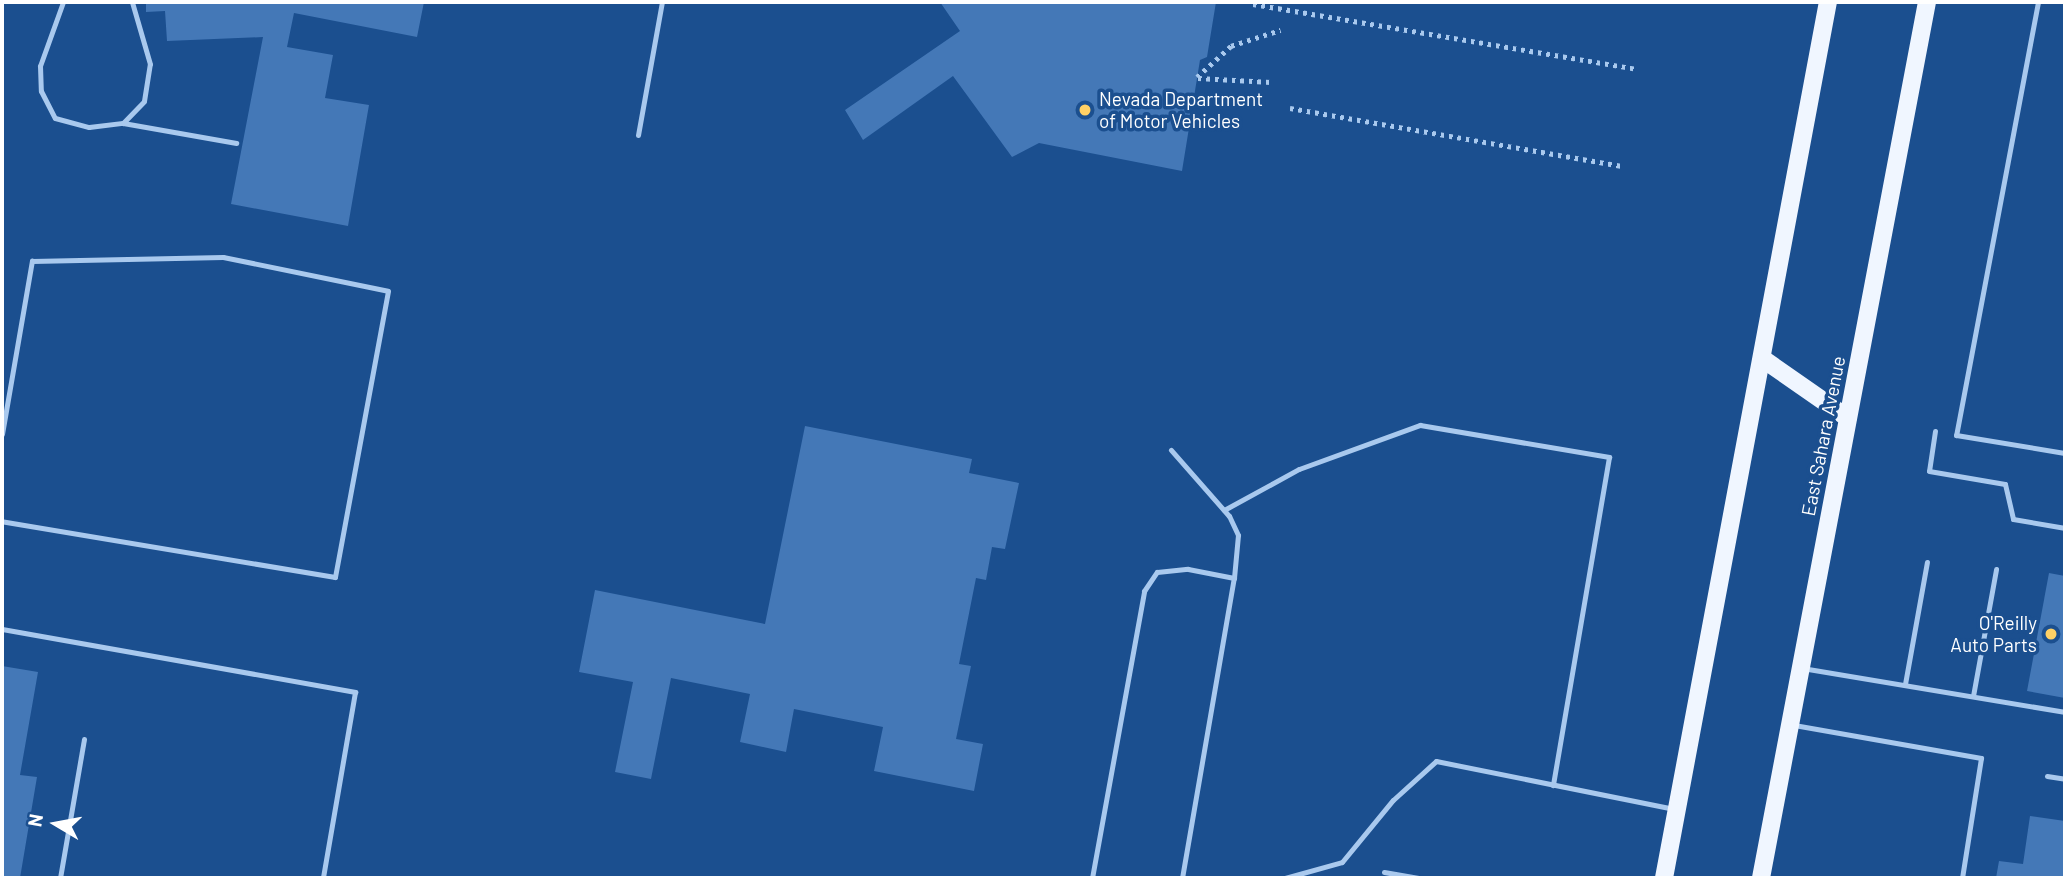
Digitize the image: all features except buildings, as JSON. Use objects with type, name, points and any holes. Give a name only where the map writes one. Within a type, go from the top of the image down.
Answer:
[{"type":"main road","points":[[1664,878],[1828,2]]},
{"type":"main road","name":"East Sahara Avenue","points":[[1761,878],[1927,2]]},
{"type":"main road","points":[[1763,359],[1848,418]]},
{"type":"lane","points":[[63,2],[40,66],[41,91],[55,118],[89,127],[123,124],[236,144]]},
{"type":"lane","points":[[123,124],[144,101],[150,64],[132,2]]},
{"type":"lane","points":[[638,135],[662,2]]},
{"type":"lane","points":[[2038,2],[1956,435],[2065,453]]},
{"type":"lane","points":[[2,434],[32,261],[223,257],[388,291],[335,577],[2,522]]},
{"type":"lane","points":[[2,376],[11,378]]},
{"type":"lane","points":[[1224,510],[1300,469],[1420,425],[1609,457],[1553,785]]},
{"type":"lane","points":[[1935,431],[1929,471],[2005,484],[2013,519],[2065,528]]},
{"type":"lane","points":[[1171,450],[1224,510],[1238,535],[1234,578],[1182,878]]},
{"type":"lane","points":[[1905,684],[1927,562]]},
{"type":"lane","points":[[1092,878],[1144,592],[1157,572],[1188,569],[1234,578]]},
{"type":"lane","points":[[1973,696],[1996,569]]},
{"type":"lane","points":[[2,629],[355,692],[323,878]]},
{"type":"lane","points":[[1801,668],[2065,712]]},
{"type":"lane","points":[[1790,725],[1981,758],[1962,878]]},
{"type":"lane","points":[[60,878],[84,739]]},
{"type":"lane","points":[[1285,878],[1342,862],[1393,800],[1436,761],[1677,809]]},
{"type":"lane","points":[[2047,776],[2065,779]]},
{"type":"lane","points":[[1384,872],[1418,878]]},
{"type":"path","points":[[1253,4],[1637,69]]},
{"type":"path","points":[[1271,82],[1197,78],[1231,46],[1280,30]]},
{"type":"path","points":[[1290,108],[1622,166]]},
{"type":"place","name":"Nevada Department of Motor Vehicles","points":[[1085,110]]},
{"type":"place","name":"O'Reilly Auto Parts","points":[[2051,634]]}]
